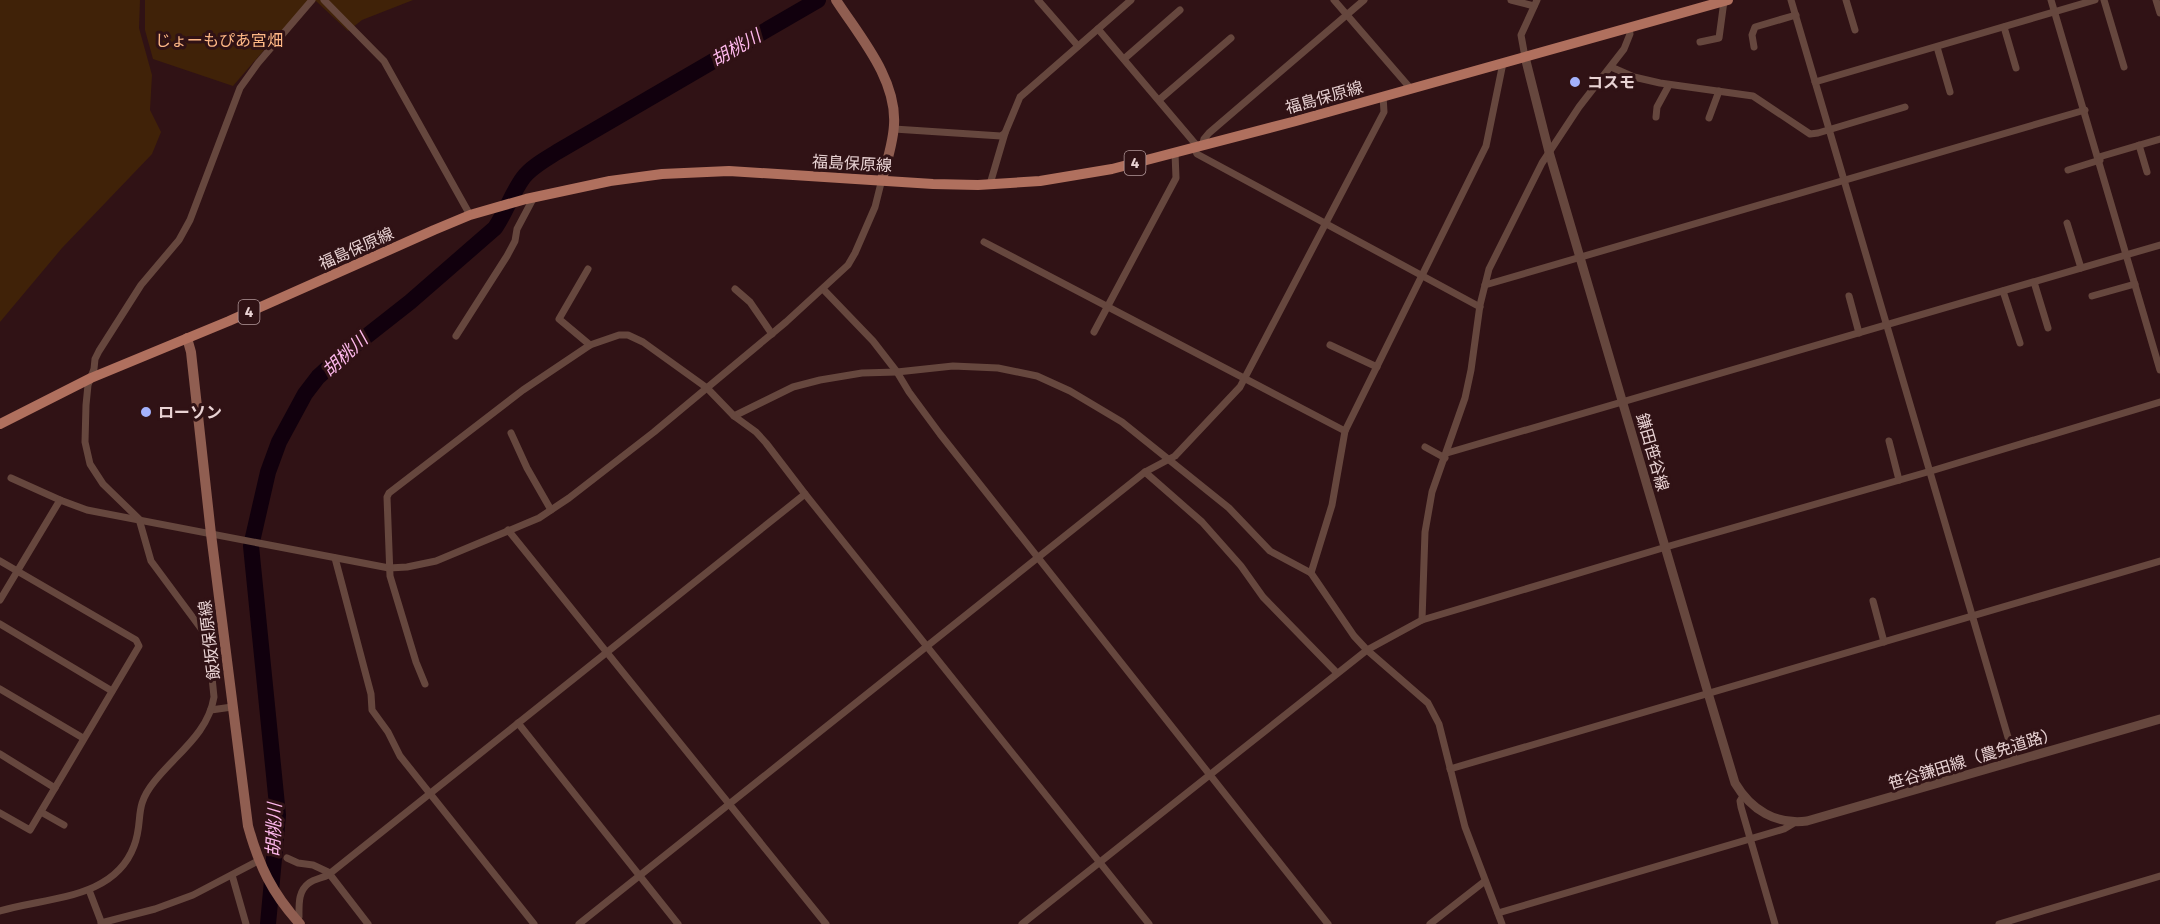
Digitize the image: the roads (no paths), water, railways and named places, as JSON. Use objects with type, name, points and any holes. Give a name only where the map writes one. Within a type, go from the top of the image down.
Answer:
[{"type":"main road","points":[[836,0],[885,79],[892,102],[894,129],[882,179]]},
{"type":"main road","name":"福島保原線","points":[[0,424],[91,378],[470,215],[530,198],[610,181],[662,174],[729,171],[933,184],[990,184],[1040,181],[1112,170],[1726,1]]},
{"type":"main road","name":"飯坂保原線","points":[[187,338],[191,352],[242,796],[259,862],[279,899],[298,922]]},
{"type":"street","points":[[0,910],[89,890],[102,883],[125,864],[134,846],[138,830],[139,809],[144,796],[155,780],[195,738],[211,710],[214,697],[208,638],[151,561],[139,519],[103,484],[90,464],[85,433],[87,390],[95,358],[141,285],[179,240],[186,228],[240,88],[258,63],[312,0]]},
{"type":"street","points":[[324,0],[384,61],[470,215]]},
{"type":"street","points":[[1038,0],[1078,46]]},
{"type":"street","points":[[990,184],[1005,133],[1020,97],[1131,0]]},
{"type":"street","points":[[1334,0],[1411,89]]},
{"type":"street","points":[[1364,0],[1209,133],[1198,147],[1197,154],[1480,307]]},
{"type":"street","points":[[1511,0],[1536,3],[1521,35],[1525,57]]},
{"type":"street","points":[[1791,0],[2015,761]]},
{"type":"street","points":[[1846,0],[1855,30]]},
{"type":"street","points":[[2051,0],[2134,284],[2158,353],[2160,370]]},
{"type":"street","points":[[1815,82],[2095,0]]},
{"type":"street","points":[[2104,0],[2124,67]]},
{"type":"street","points":[[2156,0],[2160,13]]},
{"type":"street","points":[[1700,42],[1719,38],[1726,1]]},
{"type":"street","points":[[1124,59],[1180,10]]},
{"type":"street","points":[[1754,46],[1752,34],[1755,27],[1796,15]]},
{"type":"street","points":[[2004,27],[2016,68]]},
{"type":"street","points":[[1422,620],[1425,532],[1432,492],[1446,456],[1469,379],[1480,307],[1489,269],[1542,163],[1579,107],[1624,49],[1630,34],[1629,28]]},
{"type":"street","points":[[1098,29],[1198,147]]},
{"type":"street","points":[[1160,100],[1231,38]]},
{"type":"street","points":[[1937,47],[1950,92]]},
{"type":"street","name":"鎌田笹谷線","points":[[1525,57],[1549,152],[1735,783],[1743,796],[1763,813],[1794,823]]},
{"type":"street","points":[[1311,573],[1332,505],[1345,431],[1486,146],[1503,63]]},
{"type":"street","points":[[1611,67],[1634,77],[1669,85],[1758,98],[1808,133],[1818,133],[1905,107]]},
{"type":"street","points":[[1656,117],[1657,107],[1669,85]]},
{"type":"street","points":[[1709,118],[1719,91]]},
{"type":"street","points":[[579,924],[1145,472],[1169,460],[1230,399],[1245,379],[1384,112],[1383,96]]},
{"type":"street","points":[[1485,285],[2085,110]]},
{"type":"street","points":[[894,129],[1001,136],[1005,133]]},
{"type":"street","points":[[2068,170],[2160,139]]},
{"type":"street","points":[[2139,145],[2147,172]]},
{"type":"street","points":[[1094,332],[1176,178],[1174,153]]},
{"type":"street","points":[[11,478],[87,510],[389,568],[436,561],[539,518],[551,510],[654,432],[772,334],[848,266],[875,207],[882,179]]},
{"type":"street","points":[[456,336],[507,256],[530,198]]},
{"type":"street","points":[[2067,223],[2080,268]]},
{"type":"street","points":[[984,242],[1345,431]]},
{"type":"street","points":[[1425,447],[1446,456],[2160,245]]},
{"type":"street","points":[[588,269],[559,319],[590,345]]},
{"type":"street","points":[[2034,282],[2048,328]]},
{"type":"street","points":[[2092,297],[2134,284]]},
{"type":"street","points":[[735,289],[750,302],[772,334]]},
{"type":"street","points":[[823,289],[859,325],[897,372],[940,434],[1328,924]]},
{"type":"street","points":[[2003,291],[2020,343]]},
{"type":"street","points":[[1850,296],[1859,333]]},
{"type":"street","points":[[425,684],[416,662],[389,568],[387,497],[389,493],[515,396],[590,345],[619,335],[635,338],[707,388],[734,416],[756,432],[766,443],[1149,924]]},
{"type":"street","points":[[1330,345],[1377,368]]},
{"type":"street","points":[[734,416],[793,387],[848,375],[953,366],[998,368],[1037,376],[1070,391],[1122,422],[1229,508],[1270,551],[1311,573],[1348,629],[1367,650],[1434,710],[1465,827],[1502,924]]},
{"type":"street","points":[[1022,924],[1367,650],[1422,620],[2160,402]]},
{"type":"street","points":[[511,433],[531,476],[551,510]]},
{"type":"street","points":[[1889,441],[1899,480]]},
{"type":"street","points":[[1145,472],[1202,522],[1241,566],[1263,597],[1337,674]]},
{"type":"street","points":[[298,922],[298,903],[308,883],[328,875],[805,494]]},
{"type":"street","points":[[0,600],[60,500]]},
{"type":"street","points":[[508,530],[826,924]]},
{"type":"street","points":[[335,558],[371,694],[372,711],[388,732],[400,756],[534,924]]},
{"type":"street","points":[[0,561],[136,640],[139,646],[30,830],[0,813]]},
{"type":"street","points":[[1450,769],[2160,561]]},
{"type":"street","points":[[1874,601],[1884,642]]},
{"type":"street","points":[[0,624],[112,691]]},
{"type":"street","points":[[0,689],[83,738]]},
{"type":"street","points":[[211,710],[232,707]]},
{"type":"street","name":"笹谷鎌田線（農免道路）","points":[[1794,823],[1893,798],[2160,719]]},
{"type":"street","points":[[518,723],[678,924]]},
{"type":"street","points":[[0,754],[55,788]]},
{"type":"street","points":[[1743,796],[1740,801],[1741,807],[1775,924]]},
{"type":"street","points":[[41,812],[64,825]]},
{"type":"street","points":[[1498,912],[1784,829],[1794,823]]},
{"type":"street","points":[[287,858],[328,872],[328,875],[368,924]]},
{"type":"street","points":[[89,890],[101,923],[178,900],[259,862]]},
{"type":"street","points":[[232,875],[246,924]]},
{"type":"street","points":[[1999,924],[2160,876]]},
{"type":"street","points":[[1430,924],[1485,881]]},
{"type":"waterway","name":"胡桃川","points":[[268,924],[278,815],[251,546],[268,472],[279,442],[305,394],[318,377],[340,357],[410,302],[495,228],[519,184],[534,167],[818,0]]},
{"type":"place","name":"コスモ","points":[[1575,82]]},
{"type":"place","name":"ローソン","points":[[146,412]]},
{"type":"park label","name":"じょーもぴあ宮畑","points":[[219,40]]}]
